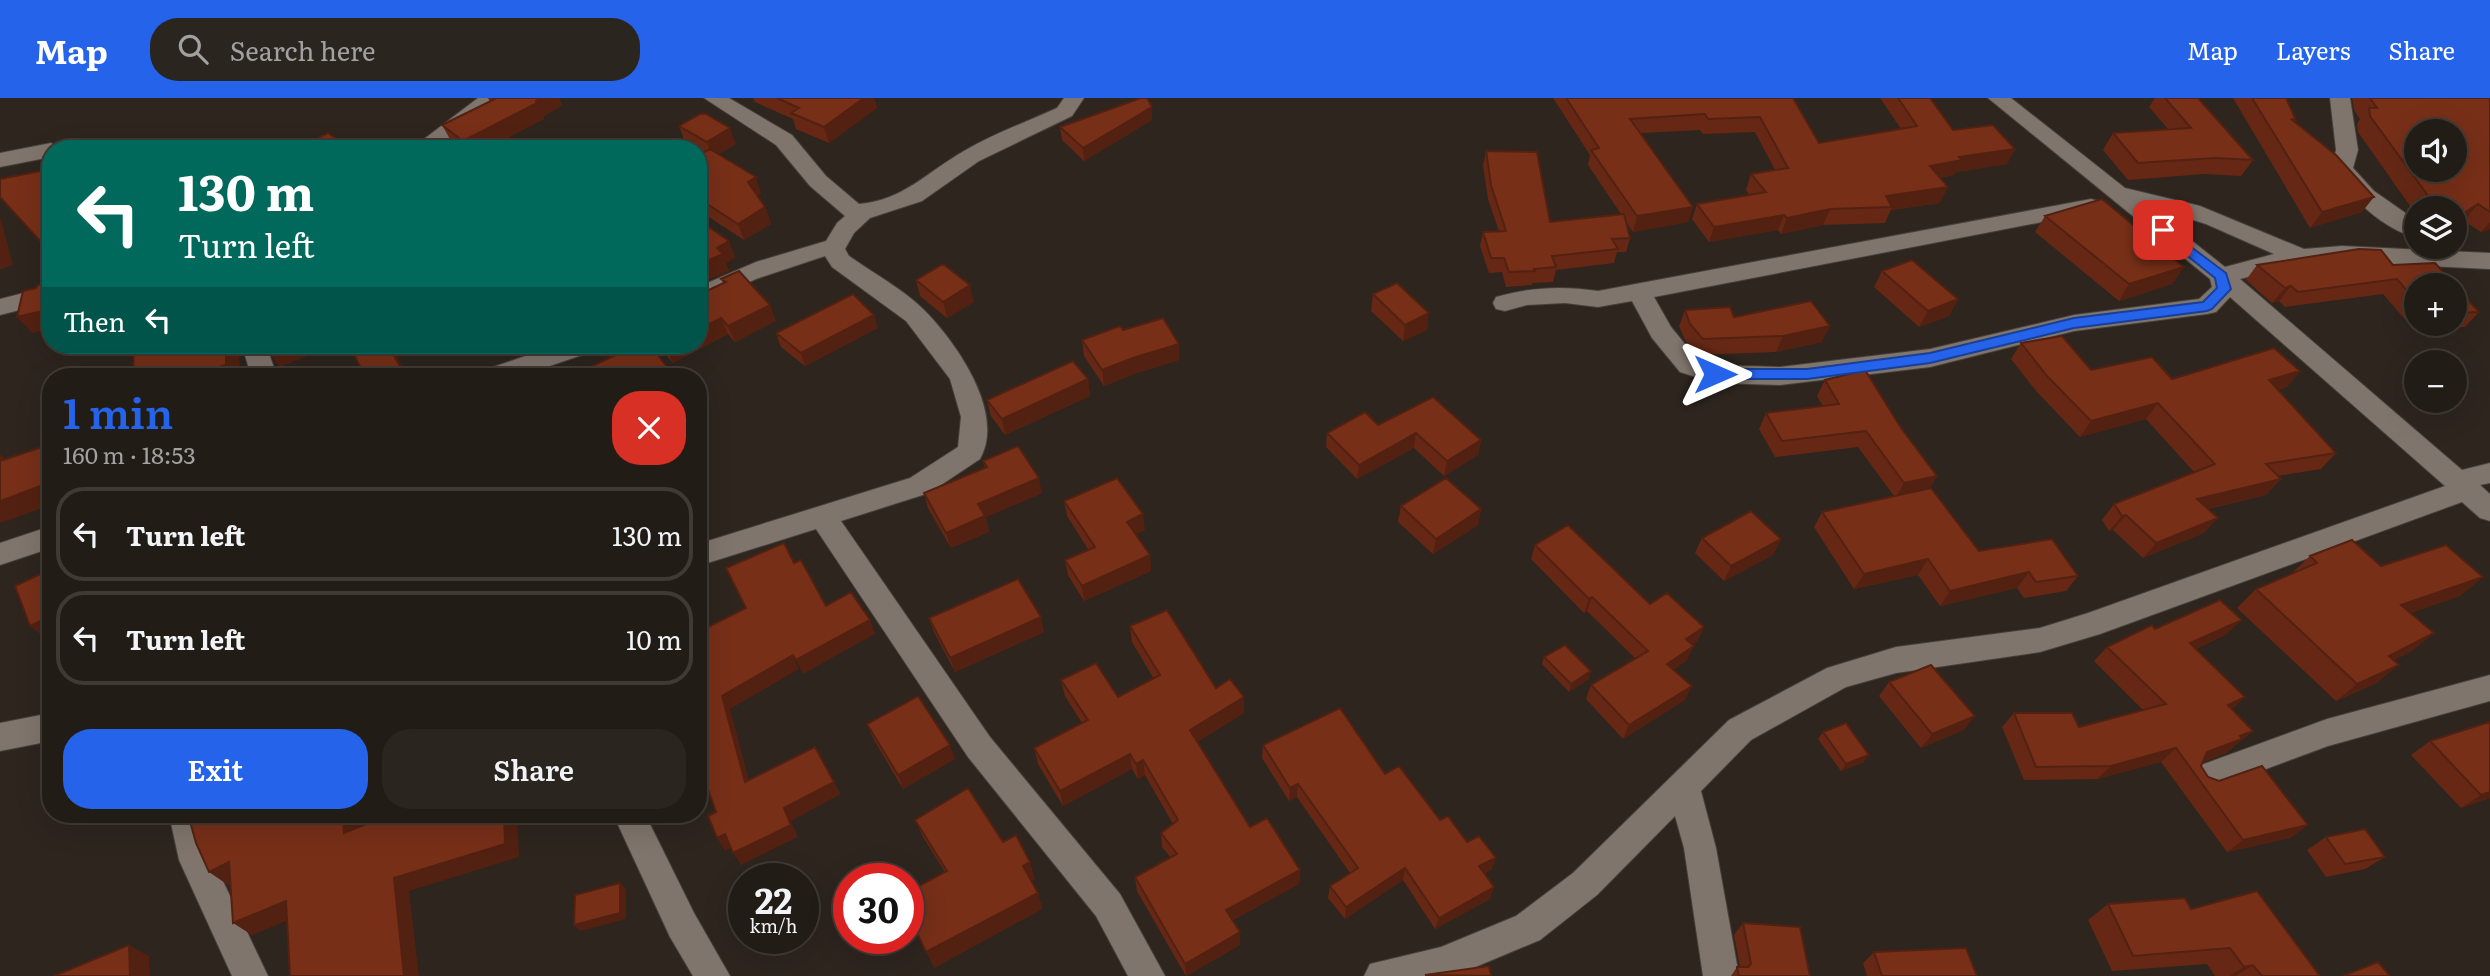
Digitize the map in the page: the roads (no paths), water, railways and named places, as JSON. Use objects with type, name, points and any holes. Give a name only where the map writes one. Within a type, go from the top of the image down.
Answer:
[{"type":"street","points":[[434,140],[492,98]]},
{"type":"street","points":[[714,98],[784,140],[818,181],[855,212],[914,196],[971,156],[1065,112],[1074,98]]},
{"type":"street","points":[[1997,98],[2477,482],[2490,510]]},
{"type":"street","points":[[2340,98],[2347,150],[2342,167],[2354,187],[2404,224]]},
{"type":"street","points":[[0,160],[42,152]]},
{"type":"street","points":[[1505,303],[1527,297],[1564,295],[1598,299],[2121,197],[2148,197],[2230,224],[2301,257]]},
{"type":"street","points":[[707,552],[919,486],[971,452],[974,417],[962,377],[915,316],[841,261],[833,250],[845,228],[864,211]]},
{"type":"street","points":[[707,293],[783,259],[835,246]]},
{"type":"street","points":[[2221,276],[2301,257],[2404,253]]},
{"type":"street","points":[[2467,257],[2490,261]]},
{"type":"street","points":[[1639,291],[1661,332],[1689,366],[1715,374],[1780,376],[1930,358],[2074,323],[2207,306],[2224,289],[2221,276]]},
{"type":"street","points":[[0,307],[42,296]]},
{"type":"street","points":[[517,368],[558,354]]},
{"type":"street","points":[[1382,976],[1441,964],[1528,928],[1585,884],[1740,730],[1838,677],[1896,660],[2052,636],[2477,482]]},
{"type":"street","points":[[822,516],[979,747],[1108,905],[1147,976]]},
{"type":"street","points":[[0,554],[42,540]]},
{"type":"street","points":[[2204,778],[2327,733],[2490,688]]},
{"type":"street","points":[[0,737],[42,728]]},
{"type":"street","points":[[1683,785],[1700,848],[1721,976]]},
{"type":"street","points":[[187,823],[196,860],[250,976]]},
{"type":"street","points":[[633,823],[682,925],[712,976]]}]
